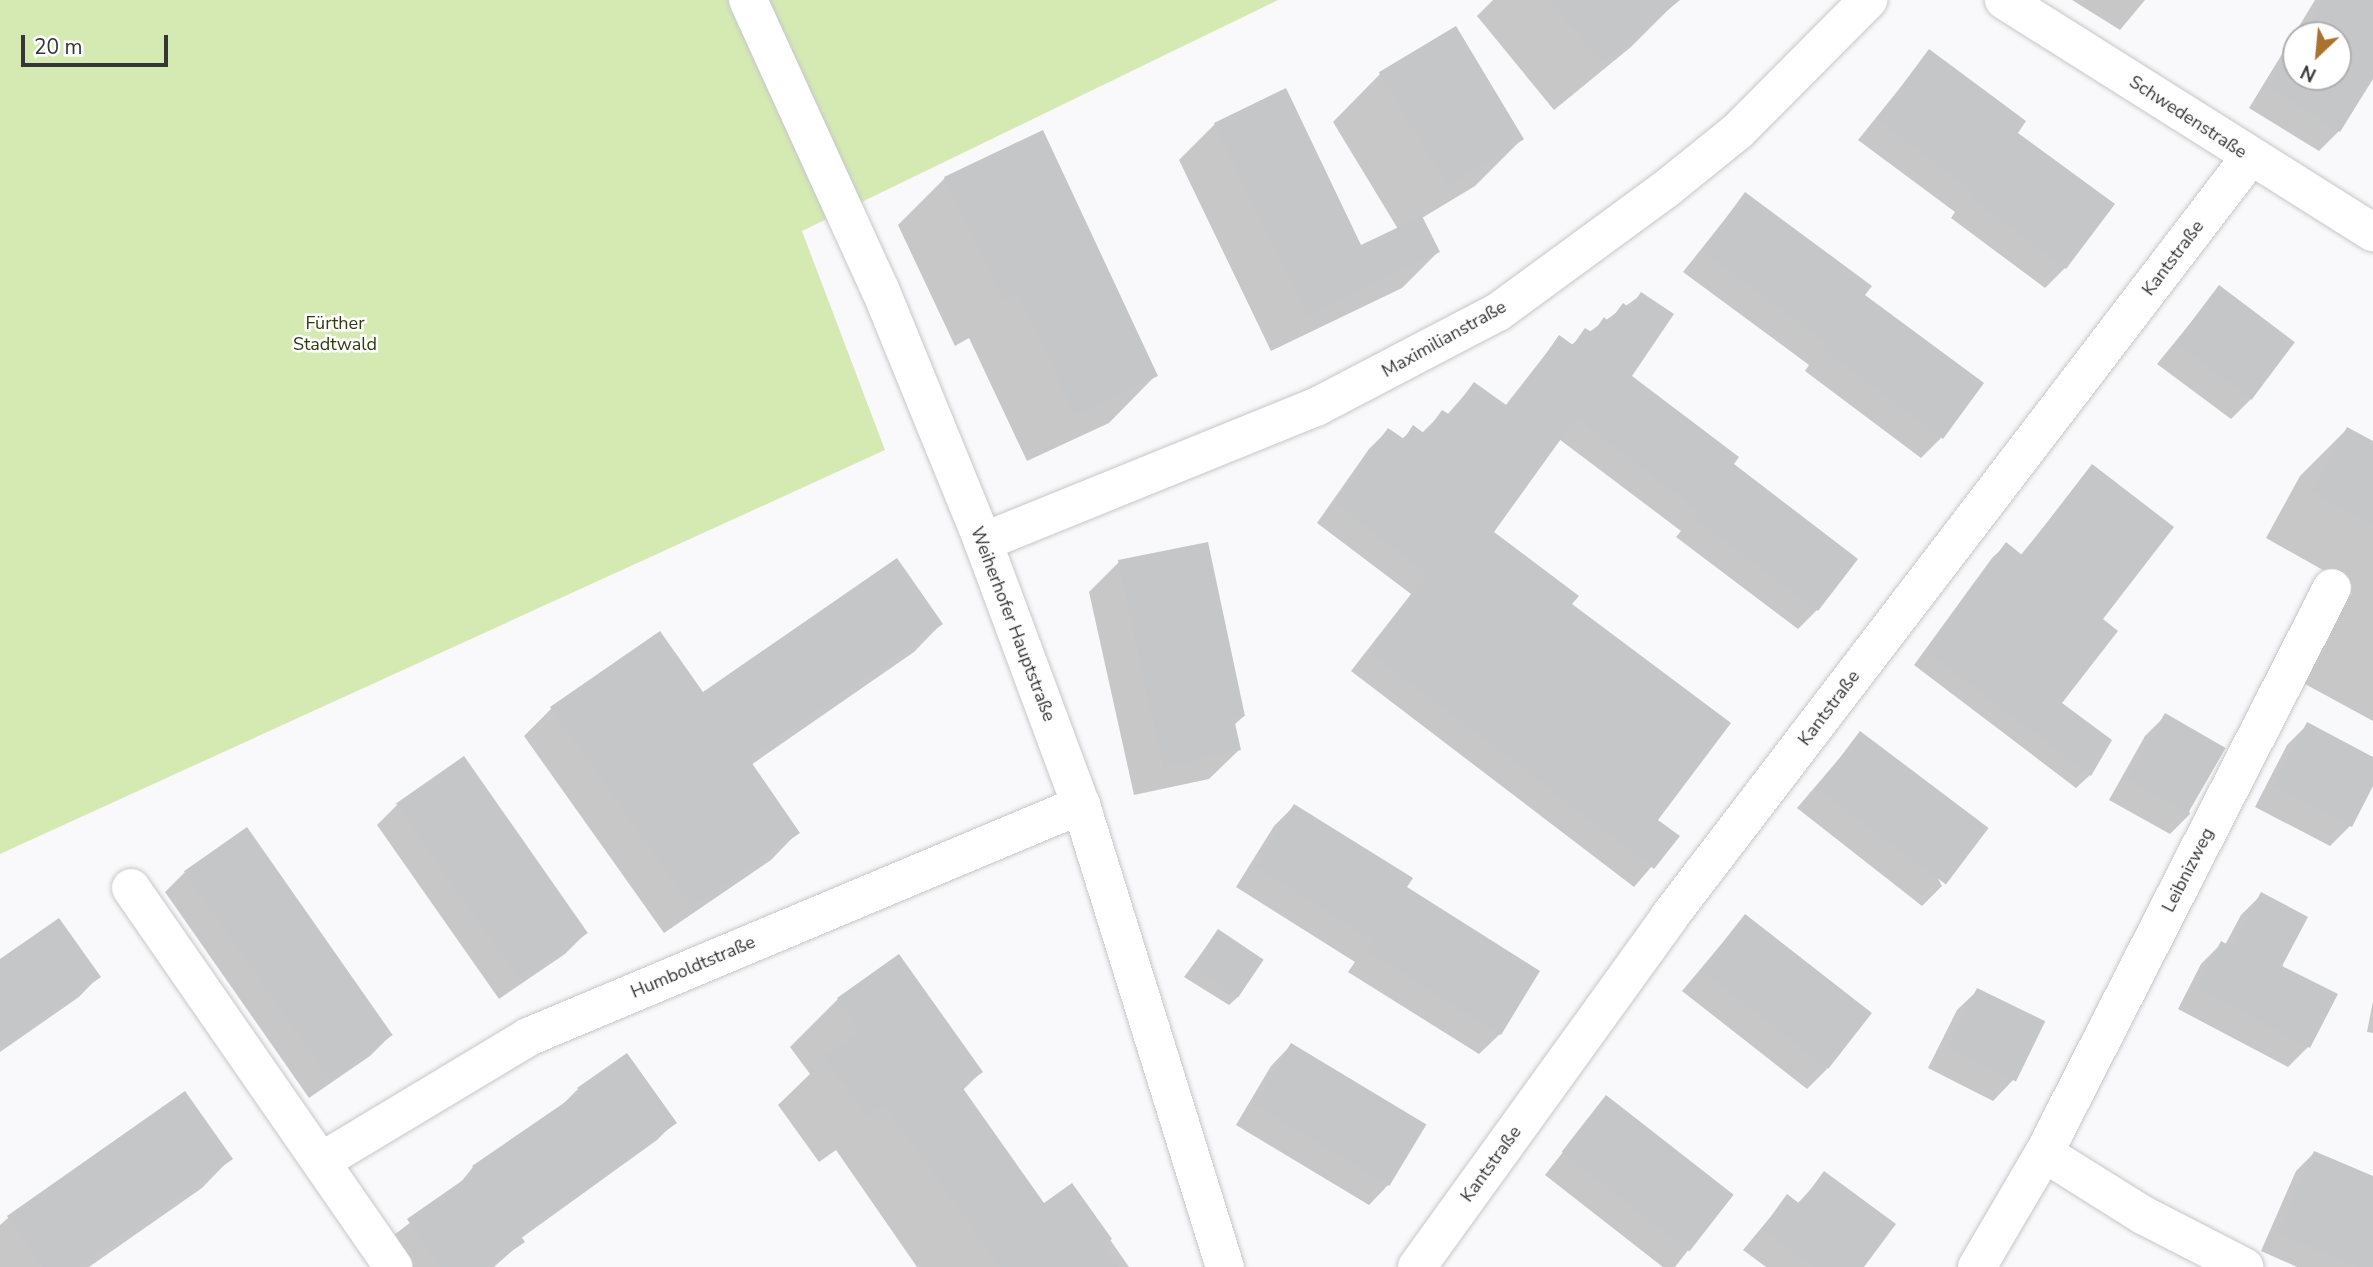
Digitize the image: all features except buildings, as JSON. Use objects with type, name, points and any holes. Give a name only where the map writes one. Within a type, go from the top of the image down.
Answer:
[{"type":"street","name":"Weiherhofer Hauptstraße","points":[[748,0],[880,289],[983,542],[1081,805],[1225,1267]]},
{"type":"street","name":"Maximilianstraße","points":[[983,542],[1316,407],[1498,312],[1666,189],[1738,131],[1868,0]]},
{"type":"street","name":"Schwedenstraße","points":[[2004,0],[2373,232]]},
{"type":"street","name":"Kantstraße","points":[[1417,1267],[1669,917],[2250,157]]},
{"type":"street","name":"Leibnizweg","points":[[1977,1267],[2044,1153],[2332,587]]},
{"type":"street","name":"Humboldtstraße","points":[[322,1161],[528,1037],[1081,805]]},
{"type":"street","points":[[131,888],[393,1267]]},
{"type":"street","points":[[2044,1153],[2143,1215],[2244,1267]]},
{"type":"green space","name":"Fürther Stadtwald","points":[[0,0],[1278,0],[802,231],[885,450],[0,854]]}]
